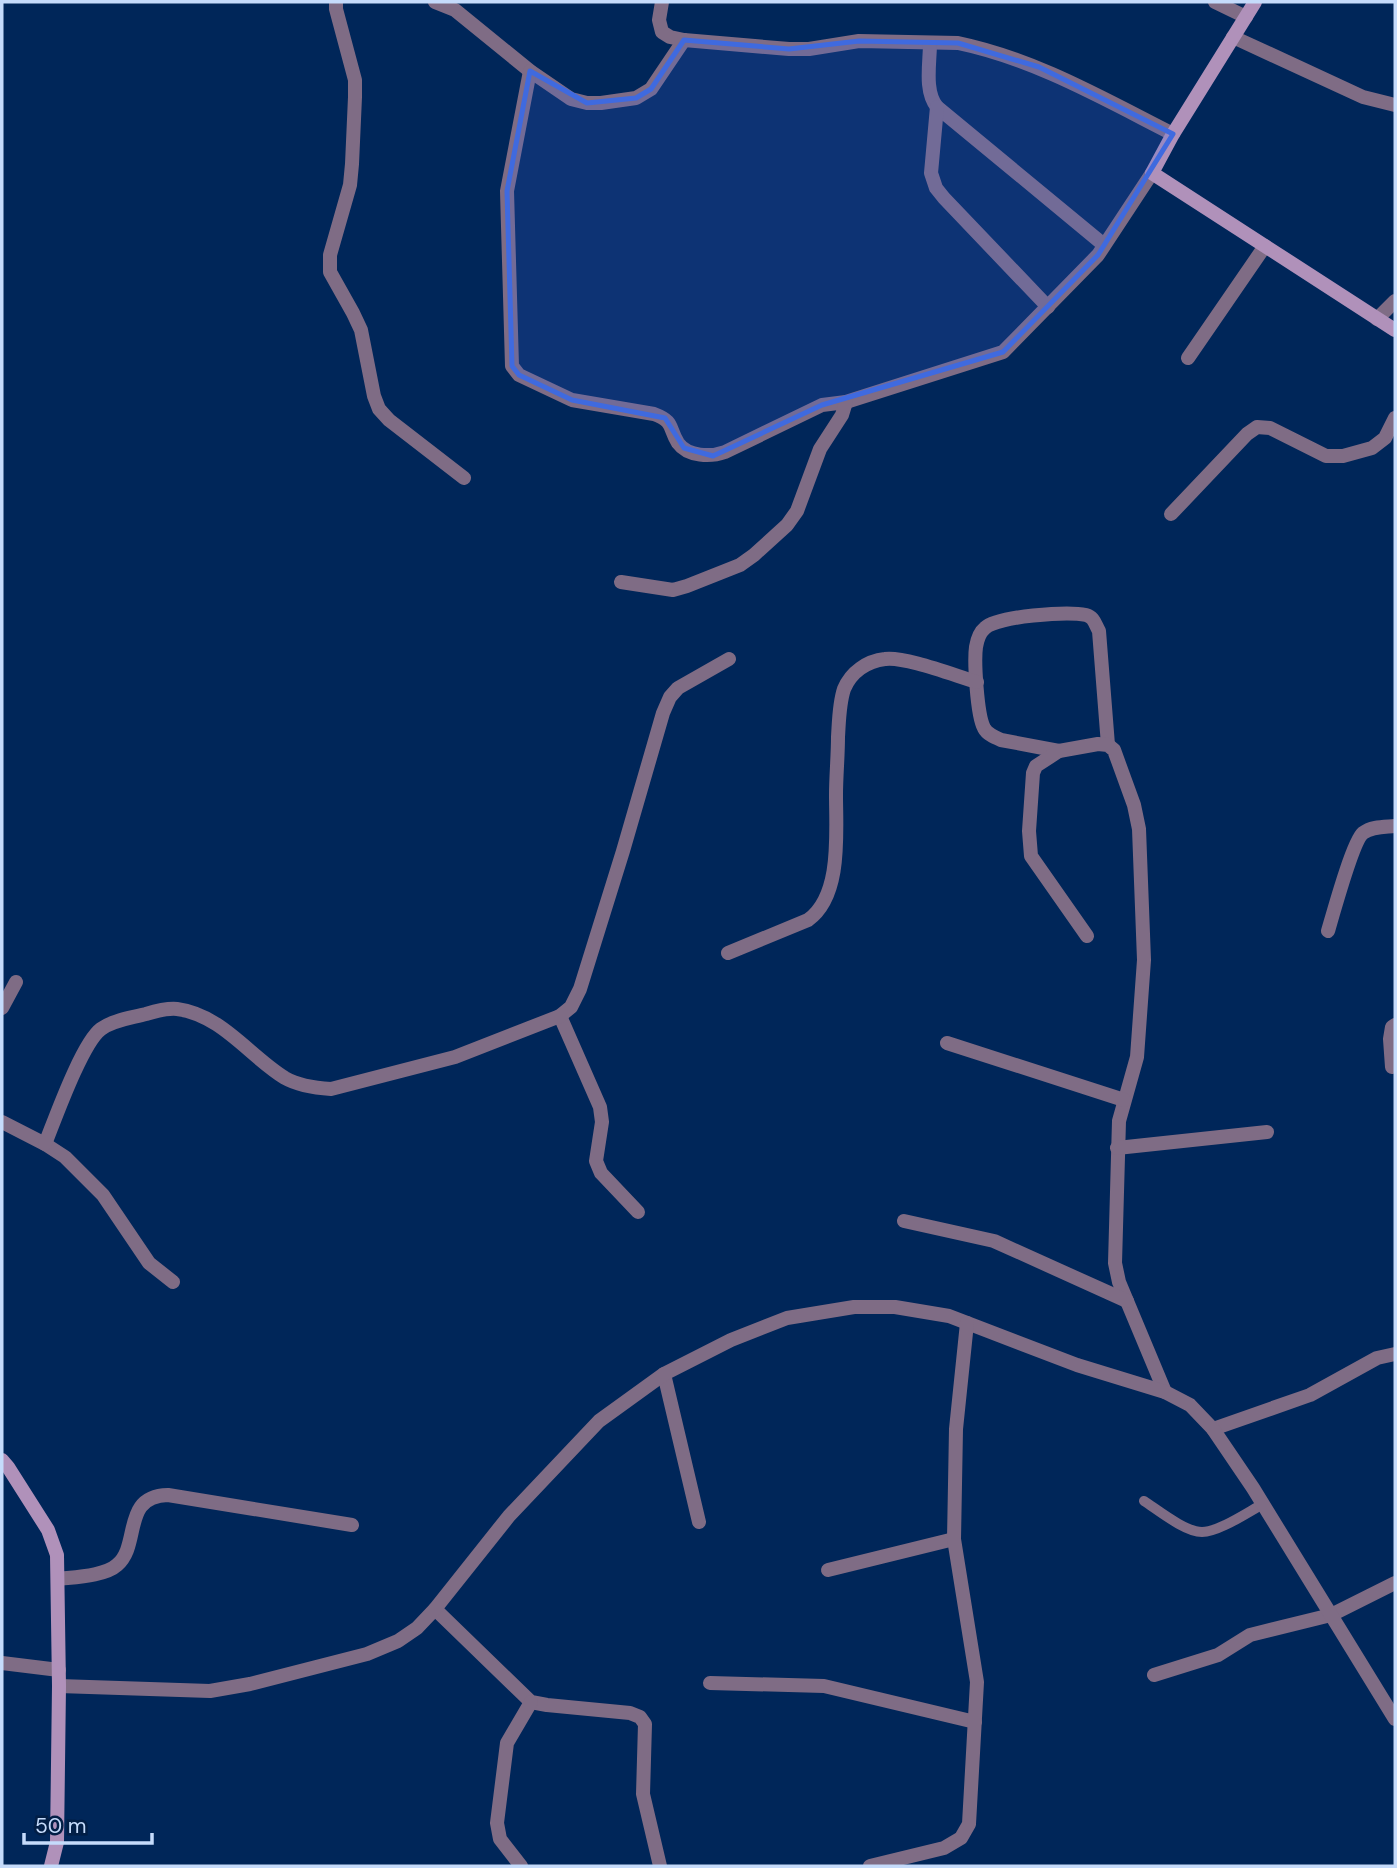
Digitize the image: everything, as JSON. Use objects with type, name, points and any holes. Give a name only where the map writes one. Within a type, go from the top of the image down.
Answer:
[{"type":"street","points":[[336,2],[355,80],[355,97],[350,185],[330,255],[330,272],[360,330],[379,410],[464,478]]},
{"type":"street","points":[[435,2],[456,10],[530,71],[571,99],[587,103],[636,98],[651,89],[684,40]]},
{"type":"street","points":[[662,2],[659,20],[662,32],[684,40],[789,49],[809,49],[859,41],[958,43],[970,46],[1039,67],[1173,134]]},
{"type":"street","points":[[1215,2],[1246,17]]},
{"type":"street","points":[[530,71],[507,191],[512,366],[519,375],[572,400],[665,418],[684,449],[713,456],[822,405],[846,402],[1003,352],[1091,263],[1104,245],[1152,173],[1173,134],[1255,2]]},
{"type":"street","points":[[1233,37],[1363,97],[1395,105]]},
{"type":"street","points":[[929,43],[930,93],[937,107],[1104,245]]},
{"type":"street","points":[[937,107],[932,173],[936,188],[1048,307]]},
{"type":"street","points":[[1152,173],[1395,331]]},
{"type":"street","points":[[1188,358],[1265,246]]},
{"type":"street","points":[[1377,319],[1395,300]]},
{"type":"street","points":[[621,582],[673,590],[740,565],[754,555],[797,511],[820,449],[842,415],[846,402]]},
{"type":"street","points":[[1171,514],[1247,434],[1257,427],[1270,428],[1326,456],[1343,456],[1372,448],[1385,438],[1395,418]]},
{"type":"street","points":[[1108,745],[1098,631],[1094,619],[1087,615],[1055,613],[997,621],[982,631],[976,646],[975,661],[979,715],[984,729],[1001,740],[1059,751],[1098,744],[1108,745],[1114,750],[1134,806],[1139,829],[1144,960],[1137,1057],[1119,1121],[1115,1263],[1119,1282],[1165,1392]]},
{"type":"street","points":[[728,953],[808,920],[819,913],[824,904],[837,850],[839,715],[844,689],[856,671],[867,663],[887,658],[903,660],[977,682]]},
{"type":"street","points":[[45,1144],[86,1046],[97,1031],[109,1024],[162,1010],[178,1009],[201,1017],[220,1026],[285,1078],[301,1085],[331,1089],[456,1057],[560,1016],[570,1007],[580,989],[666,705],[678,688],[729,659]]},
{"type":"street","points":[[1059,751],[1036,766],[1033,773],[1029,831],[1031,856],[1087,936]]},
{"type":"street","points":[[1328,931],[1355,846],[1362,833],[1375,827],[1395,826]]},
{"type":"street","points":[[2,1008],[16,982]]},
{"type":"street","points":[[560,1016],[600,1107],[602,1122],[596,1161],[601,1173],[638,1212]]},
{"type":"street","points":[[1392,1067],[1390,1039],[1392,1027],[1395,1025]]},
{"type":"street","points":[[947,1043],[1124,1100]]},
{"type":"street","points":[[2,1122],[65,1157],[103,1195],[149,1263],[173,1282]]},
{"type":"street","points":[[1117,1148],[1267,1132]]},
{"type":"street","points":[[904,1221],[994,1241],[1127,1301]]},
{"type":"street","points":[[59,1686],[210,1691],[250,1684],[367,1654],[397,1641],[417,1628],[435,1609],[509,1516],[599,1421],[664,1374],[732,1340],[787,1318],[855,1307],[895,1307],[950,1316],[1077,1365],[1165,1392],[1190,1405],[1213,1429],[1263,1504],[1395,1719]]},
{"type":"street","points":[[870,1866],[944,1848],[961,1838],[969,1824],[977,1682],[954,1539],[956,1429],[967,1323]]},
{"type":"street","points":[[1213,1429],[1310,1395],[1377,1358],[1393,1359]]},
{"type":"street","points":[[664,1374],[699,1522]]},
{"type":"street","points":[[2,1460],[48,1530],[57,1555],[57,1842],[51,1866]]},
{"type":"street","points":[[58,1580],[106,1571],[118,1564],[125,1553],[136,1516],[144,1502],[155,1495],[352,1525]]},
{"type":"street","points":[[828,1570],[954,1539]]},
{"type":"street","points":[[1154,1675],[1218,1655],[1250,1635],[1331,1615],[1395,1583]]},
{"type":"street","points":[[435,1609],[531,1702],[630,1713],[640,1717],[645,1724],[643,1794],[660,1866]]},
{"type":"street","points":[[2,1663],[59,1670]]},
{"type":"street","points":[[710,1683],[824,1686],[975,1722]]},
{"type":"street","points":[[521,1866],[500,1839],[497,1823],[506,1742],[531,1702]]},
{"type":"lane","points":[[1144,1501],[1186,1527],[1202,1532],[1217,1528],[1263,1504]]},
{"type":"highlighted area","points":[[684,40],[789,49],[859,41],[958,43],[1039,67],[1173,134],[1098,255],[1003,352],[822,405],[713,456],[684,448],[665,418],[572,400],[519,375],[512,366],[507,191],[530,71],[587,103],[636,98],[651,89]]}]
